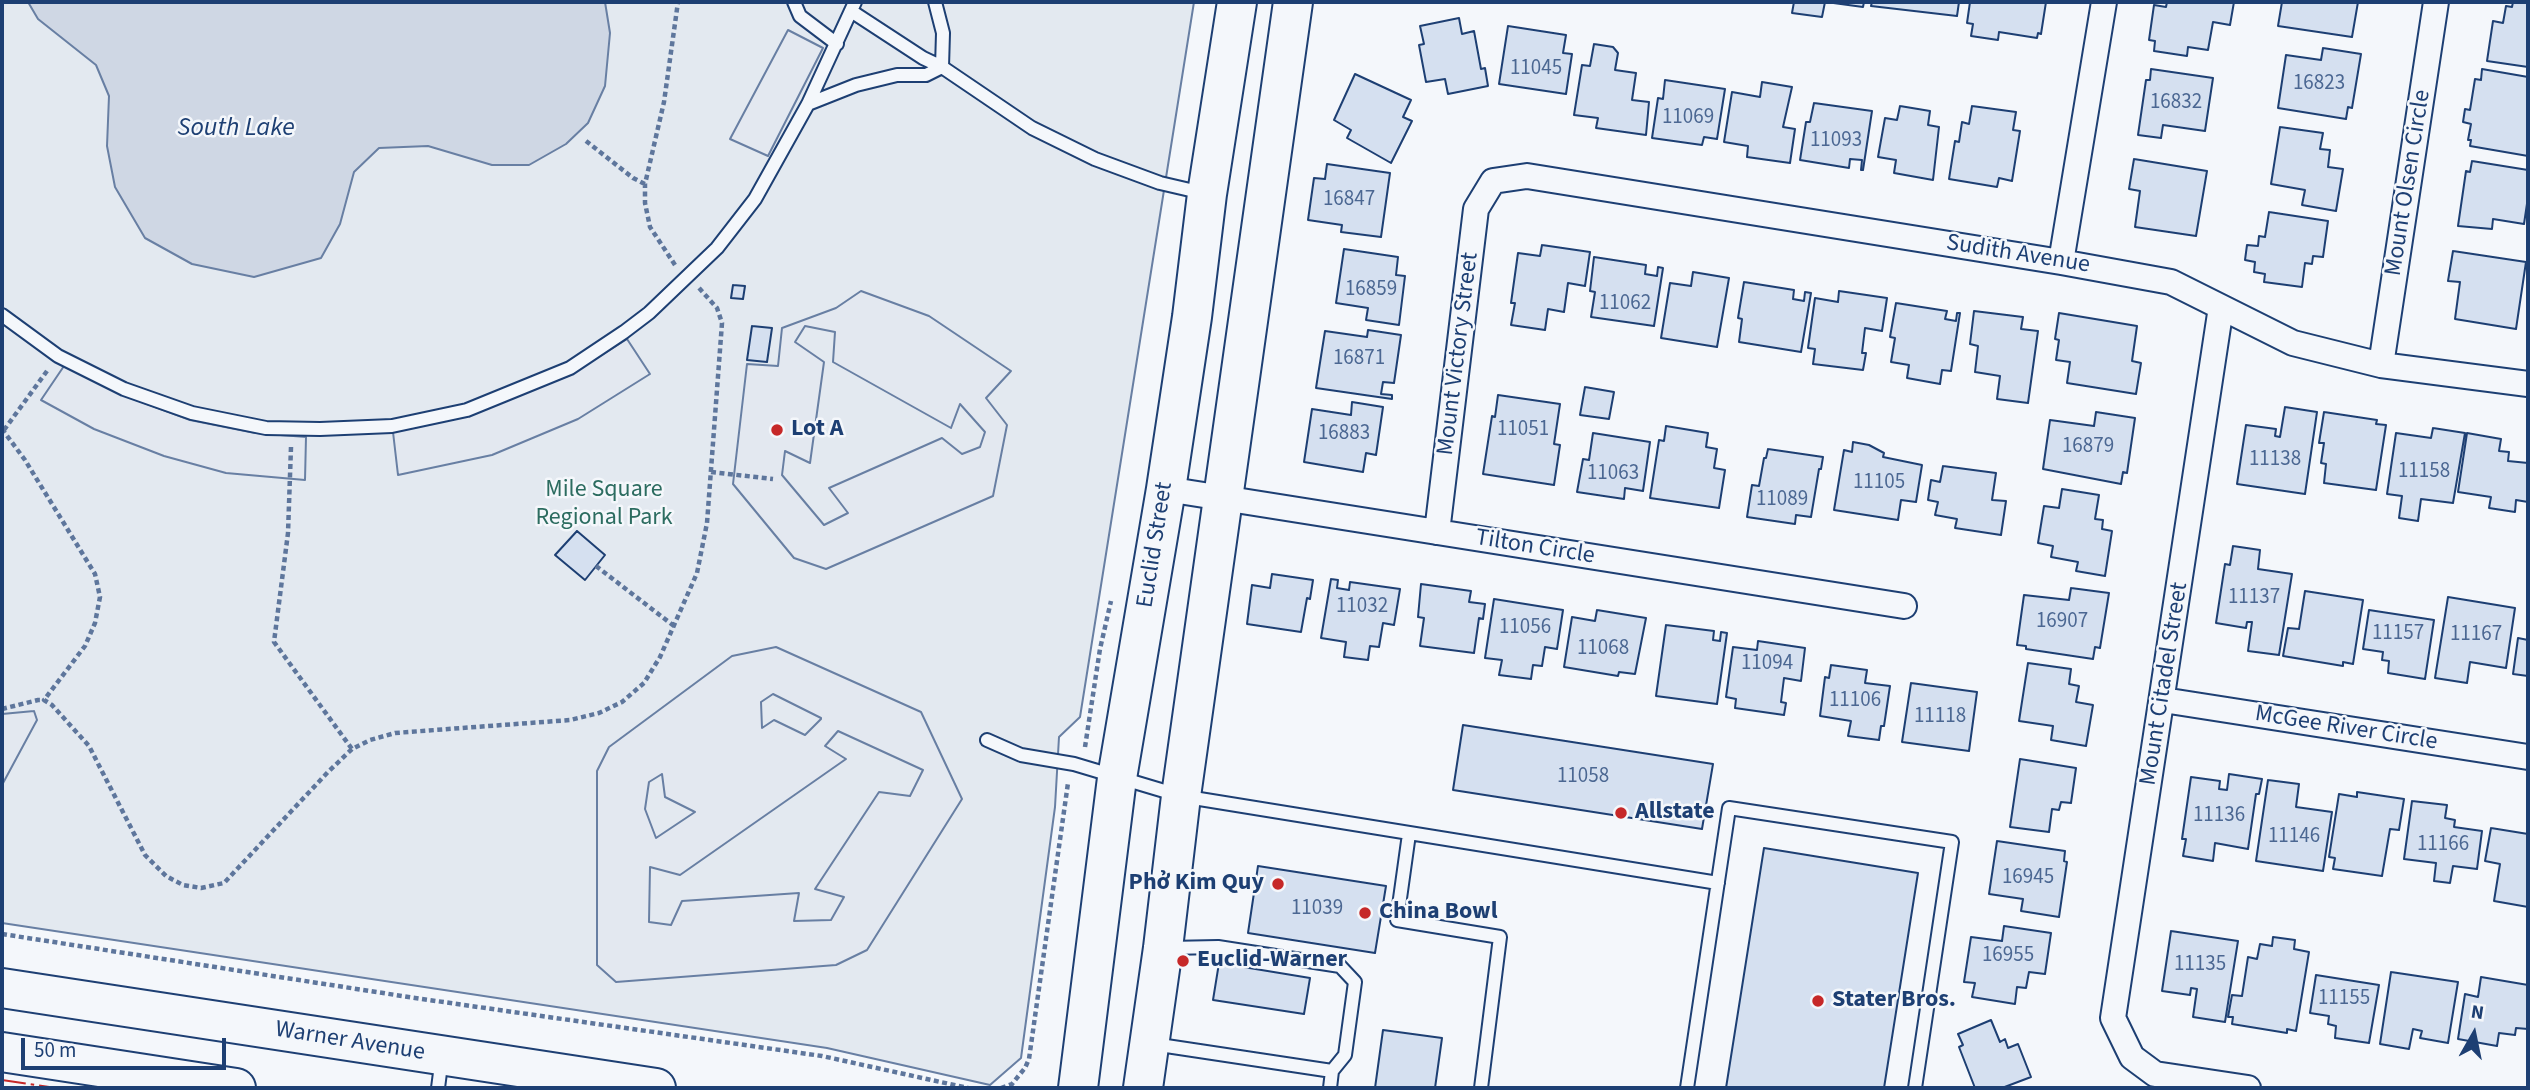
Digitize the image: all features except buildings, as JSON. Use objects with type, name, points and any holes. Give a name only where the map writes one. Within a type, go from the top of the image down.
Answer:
[{"type":"main road","name":"Euclid Street","points":[[1077,1088],[1117,778],[1166,489],[1237,2]]},
{"type":"main road","points":[[1143,1088],[1181,796],[1293,2]]},
{"type":"main road","name":"Warner Avenue","points":[[2,988],[440,1072],[656,1088]]},
{"type":"main road","points":[[2,1052],[157,1082],[236,1088]]},
{"type":"street","points":[[2061,262],[2104,2]]},
{"type":"street","name":"Mount Olsen Circle","points":[[2381,365],[2436,2]]},
{"type":"street","name":"Sudith Avenue","points":[[1493,181],[1527,176],[2172,282],[2293,343],[2381,365],[2528,384]]},
{"type":"street","name":"Mount Victory Street","points":[[1437,532],[1476,209],[1493,181]]},
{"type":"street","name":"Mount Citadel Street","points":[[2221,307],[2113,1018],[2132,1057],[2155,1074],[2248,1088]]},
{"type":"street","name":"Tilton Circle","points":[[1166,489],[1904,606]]},
{"type":"street","name":"McGee River Circle","points":[[2163,700],[2528,757]]},
{"type":"lane","points":[[794,2],[800,16],[837,44]]},
{"type":"lane","points":[[935,2],[943,33],[942,67]]},
{"type":"lane","points":[[2,315],[58,356],[124,389],[192,413],[266,428],[292,429],[392,426],[467,410],[570,368],[649,313],[717,248],[755,200],[808,104],[853,6],[923,58],[942,67],[1032,128],[1095,159],[1160,183],[1207,194]]},
{"type":"lane","points":[[808,104],[856,85],[897,75],[926,75],[942,67]]},
{"type":"lane","points":[[987,740],[1021,755],[1074,764],[1181,796],[1718,883]]},
{"type":"lane","points":[[1687,1088],[1729,808],[1952,842],[1915,1088]]},
{"type":"lane","points":[[1409,834],[1397,920],[1500,937],[1481,1088]]},
{"type":"lane","points":[[1163,948],[1218,947],[1340,966],[1355,982],[1345,1055],[1332,1071],[1330,1088]]},
{"type":"lane","points":[[1150,1043],[1332,1071]]},
{"type":"path","points":[[2,709],[38,699],[52,705],[89,746],[145,855],[166,876],[183,885],[201,888],[224,883],[352,749],[370,740],[396,733],[570,720],[599,713],[621,702],[644,682],[660,657],[697,573],[703,552],[722,323],[717,308],[688,276],[670,261],[650,227],[645,203],[645,184],[664,102],[678,2]]},
{"type":"path","points":[[586,141],[633,178],[645,184]]},
{"type":"path","points":[[44,700],[85,646],[95,623],[100,597],[95,574],[3,429],[58,356]]},
{"type":"path","points":[[292,429],[288,533],[274,642],[352,749]]},
{"type":"path","points":[[711,472],[773,479]]},
{"type":"path","points":[[596,566],[674,625]]},
{"type":"path","points":[[1001,1088],[1012,1084],[1026,1068],[1029,1059],[1066,791],[1074,764],[1084,748],[1100,649],[1112,599]]},
{"type":"path","points":[[2,934],[415,998],[822,1056],[968,1088]]},
{"type":"green space","name":"Mile Square Regional Park","points":[[2,2],[1194,2],[1080,717],[1059,737],[1055,807],[1021,1058],[990,1085],[827,1048],[2,923]]},
{"type":"shaded area","points":[[788,30],[823,48],[768,156],[730,139]]},
{"type":"shaded area","name":"Lot A","points":[[861,291],[929,316],[1011,371],[986,398],[1007,425],[993,496],[826,569],[794,558],[733,484],[747,364],[778,366],[782,328],[836,308]],"holes":[[[805,326],[835,332],[833,362],[951,428],[960,404],[985,432],[980,447],[962,454],[942,438],[829,488],[848,513],[824,525],[782,475],[785,451],[810,463],[824,362],[795,342]]]},
{"type":"shaded area","points":[[627,339],[650,374],[578,419],[492,455],[398,475],[393,432],[469,414],[570,375]]},
{"type":"shaded area","points":[[64,366],[123,395],[190,420],[255,433],[306,437],[305,480],[226,473],[164,456],[94,429],[41,400]]},
{"type":"shaded area","points":[[776,647],[921,712],[962,799],[867,950],[836,965],[616,982],[597,965],[597,771],[609,747],[732,656]],"holes":[[[773,694],[821,718],[821,719],[805,735],[774,720],[762,728],[761,702]],[[838,731],[923,770],[910,796],[879,792],[815,889],[844,897],[831,920],[794,921],[799,893],[682,901],[671,925],[649,922],[650,867],[680,875],[846,759],[825,746]],[[662,774],[665,797],[695,812],[656,838],[645,809],[649,782]]]},
{"type":"shaded area","points":[[34,711],[37,720],[2,785],[2,714]]},
{"type":"water","name":"South Lake","points":[[28,2],[605,2],[610,33],[605,86],[588,123],[566,144],[529,165],[492,165],[428,146],[379,148],[354,172],[340,224],[321,258],[254,277],[192,264],[145,238],[115,187],[107,146],[109,96],[96,65],[38,19]]},
{"type":"power","points":[[2,1080],[56,1088]]},
{"type":"place","name":"Lot A","points":[[777,430]]},
{"type":"place","name":"Allstate","points":[[1621,813]]},
{"type":"place","name":"Phở Kim Quy","points":[[1278,884]]},
{"type":"place","name":"China Bowl","points":[[1365,913]]},
{"type":"place","name":"Euclid-Warner","points":[[1183,961]]},
{"type":"place","name":"Stater Bros.","points":[[1818,1001]]}]
